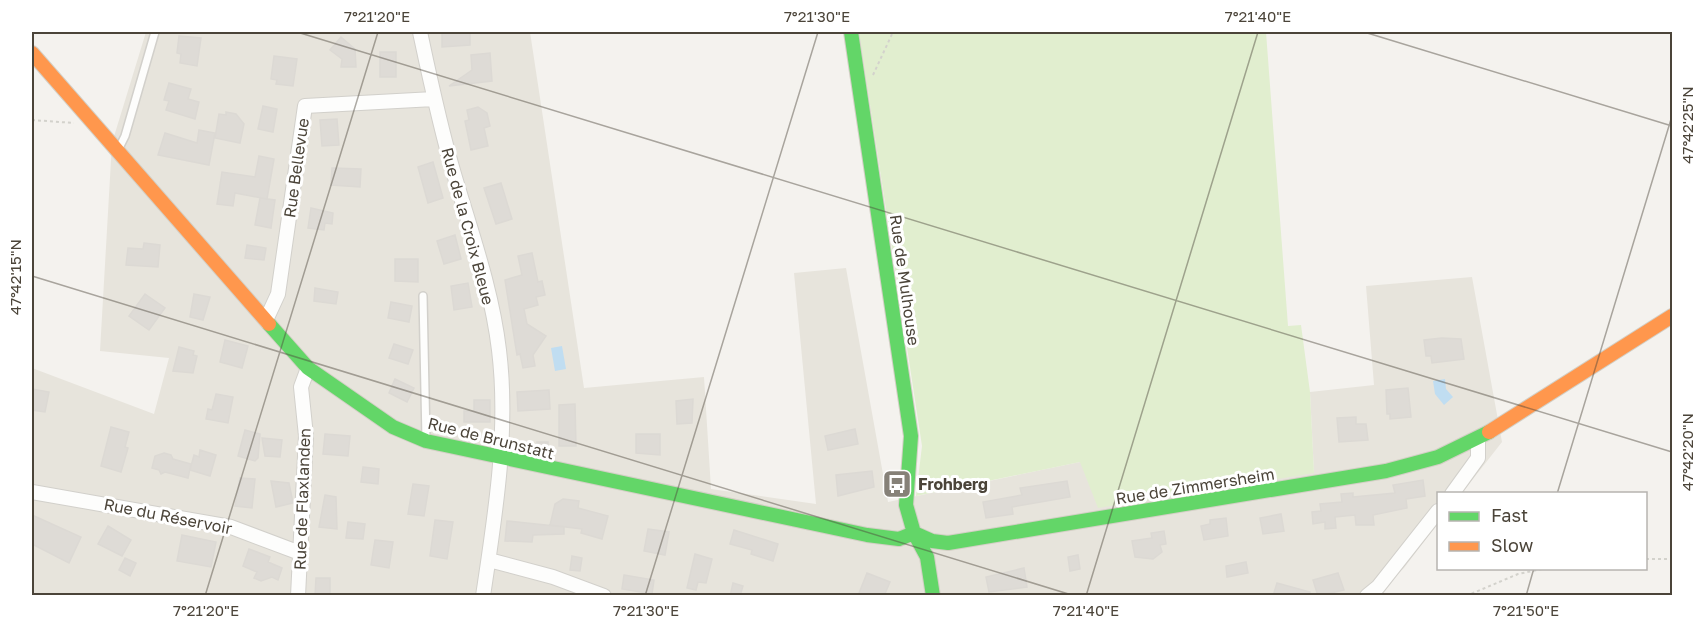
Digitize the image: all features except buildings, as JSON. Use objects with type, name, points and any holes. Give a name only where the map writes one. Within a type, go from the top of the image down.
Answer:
[{"type":"main road","name":"Rue de Mulhouse","points":[[851,32],[911,436],[905,494],[914,533],[927,557],[933,596]]},
{"type":"main road","name":"Rue de Brunstatt","points":[[32,52],[308,368],[393,427],[426,441],[500,459],[867,536],[899,539],[914,533]]},
{"type":"main road","name":"Rue de Zimmersheim","points":[[914,533],[932,541],[948,543],[1386,471],[1438,457],[1478,439],[1672,316]]},
{"type":"street","name":"Rue de la Croix Bleue","points":[[420,32],[434,99],[480,256],[499,349],[502,420],[500,459],[483,596]]},
{"type":"street","name":"Rue Bellevue","points":[[266,320],[278,294],[305,106],[434,99]]},
{"type":"street","name":"Rue de Flaxlanden","points":[[298,596],[306,436],[301,387],[308,368]]},
{"type":"street","points":[[1453,492],[1478,458],[1478,439]]},
{"type":"street","name":"Rue du Réservoir","points":[[32,492],[231,527],[300,553]]},
{"type":"street","points":[[1367,596],[1393,569],[1437,512]]},
{"type":"street","points":[[489,560],[553,577],[604,596]]},
{"type":"lane","points":[[117,152],[125,136],[155,32]]},
{"type":"lane","points":[[423,296],[426,441]]},
{"type":"path","points":[[860,86],[872,79],[893,32]]},
{"type":"path","points":[[32,120],[77,124],[90,120]]},
{"type":"path","points":[[1647,559],[1672,559]]},
{"type":"path","points":[[1466,596],[1518,574],[1537,570]]},
{"type":"shaded area","points":[[146,32],[530,32],[584,388],[704,377],[711,489],[816,504],[794,273],[846,268],[888,502],[1080,462],[1314,473],[1310,392],[1374,385],[1366,286],[1472,277],[1502,442],[1463,492],[1437,492],[1437,524],[1404,568],[1374,595],[36,595],[32,593],[32,368],[154,414],[169,358],[100,351],[112,143]]},
{"type":"green space","points":[[859,32],[1266,32],[1288,326],[1301,325],[1310,392],[1314,473],[1098,508],[1080,462],[916,496],[922,446]]},
{"type":"water","points":[[562,346],[566,369],[555,371],[551,348]]},
{"type":"water","points":[[1445,379],[1446,389],[1453,397],[1444,405],[1435,394],[1433,381]]},
{"type":"traffic: fast","points":[[851,32],[911,436],[906,505],[914,533],[927,557],[933,596]]},
{"type":"traffic: fast","points":[[269,324],[308,368],[393,427],[426,441],[867,535],[899,539],[914,533]]},
{"type":"traffic: fast","points":[[914,533],[932,541],[948,543],[1386,471],[1438,457],[1489,432]]},
{"type":"traffic: slow","points":[[32,53],[269,324]]},
{"type":"traffic: slow","points":[[1489,432],[1672,316]]},
{"type":"place","name":"Frohberg","points":[[897,484]]}]
